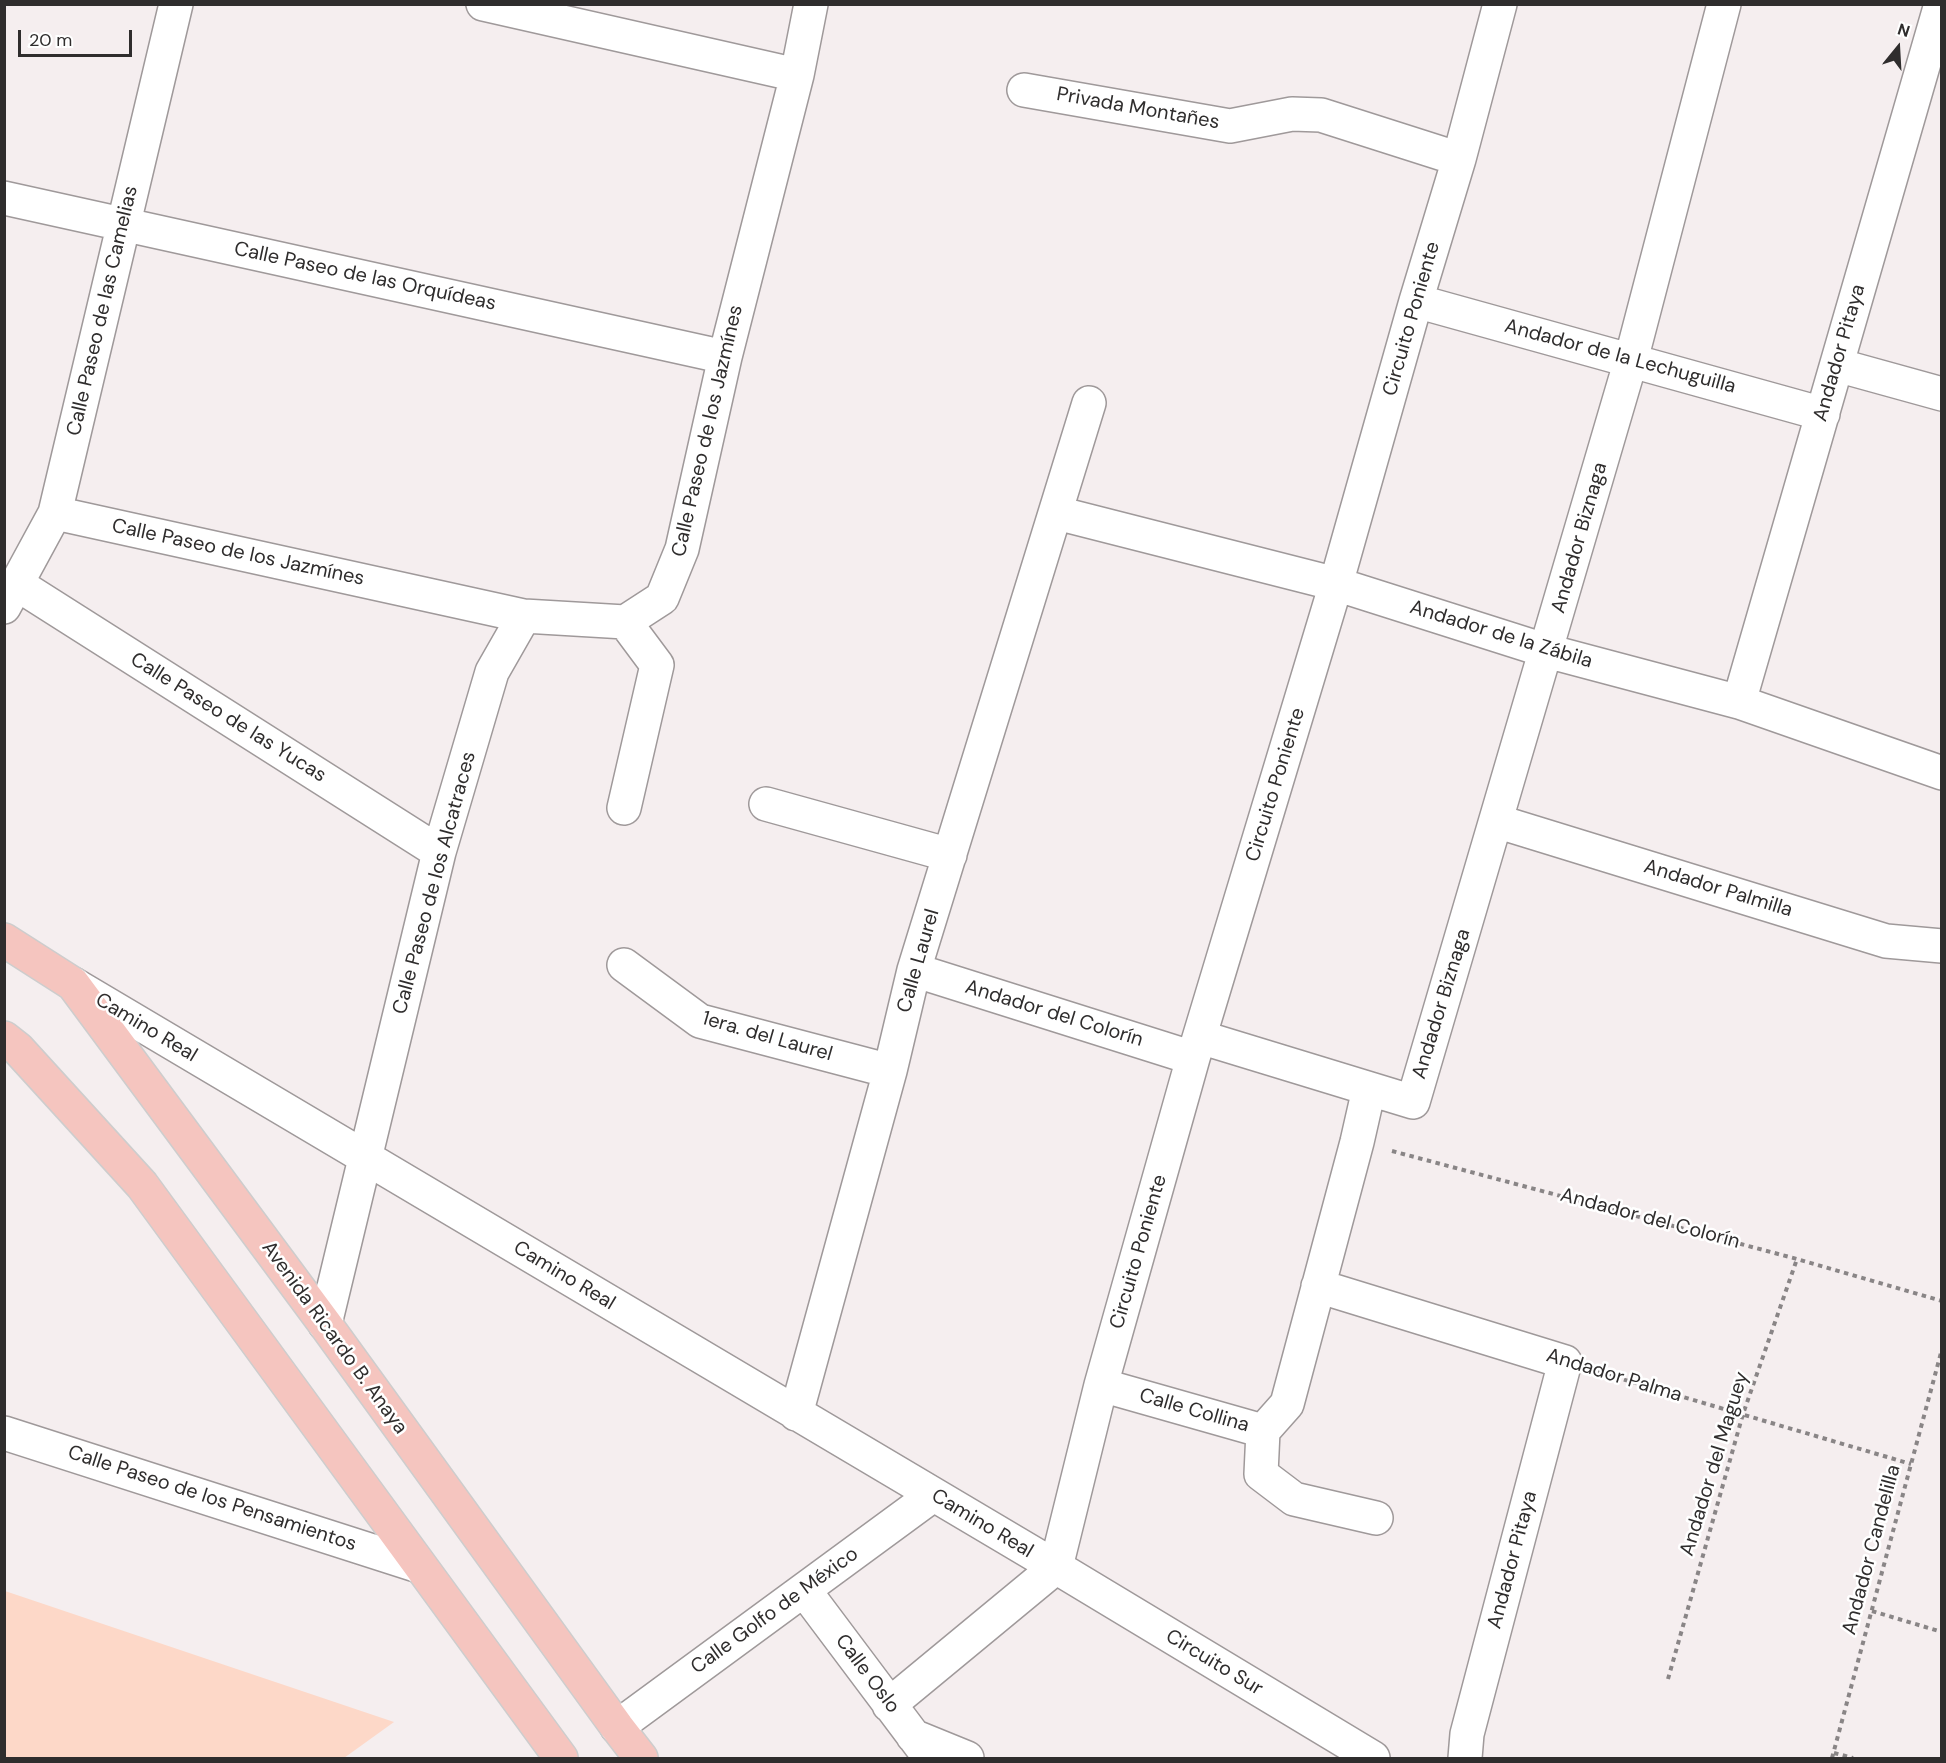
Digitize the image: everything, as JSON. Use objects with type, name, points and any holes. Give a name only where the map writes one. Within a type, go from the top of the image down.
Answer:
[{"type":"main road","name":"Avenida Ricardo B. Anaya","points":[[4,940],[73,984],[325,1324],[641,1758]]},
{"type":"main road","points":[[4,1038],[18,1049],[142,1185],[418,1566],[561,1758]]},
{"type":"street","name":"Calle Paseo de las Camelias","points":[[11,596],[55,513],[176,4]]},
{"type":"street","points":[[483,4],[797,75]]},
{"type":"street","name":"Calle Paseo de los Jazmínes","points":[[55,513],[524,616],[626,622],[662,598],[682,549],[724,357],[797,75],[811,4]]},
{"type":"street","name":"Circuito Poniente","points":[[1056,1567],[1101,1385],[1197,1047],[1336,584],[1416,301],[1459,159],[1500,4]]},
{"type":"street","name":"Andador Biznaga","points":[[1413,1102],[1631,360],[1724,4]]},
{"type":"street","name":"Andador Pitaya","points":[[1739,702],[1941,4]]},
{"type":"street","name":"Privada Montañes","points":[[1024,90],[1230,126],[1292,114],[1322,115],[1459,159]]},
{"type":"street","name":"Calle Paseo de las Orquídeas","points":[[4,198],[724,357]]},
{"type":"street","name":"Andador de la Lechuguilla","points":[[1416,301],[1823,414]]},
{"type":"street","points":[[1837,365],[1941,394]]},
{"type":"street","name":"Calle Laurel","points":[[796,1414],[890,1071],[914,970],[1057,513],[1089,403]]},
{"type":"street","name":"Andador de la Zábila","points":[[1057,513],[1336,584],[1546,651],[1739,702],[1941,773]]},
{"type":"street","name":"Calle Paseo de las Yucas","points":[[11,596],[439,852]]},
{"type":"street","name":"Calle Paseo de los Alcatraces","points":[[325,1324],[439,852],[492,672],[524,616]]},
{"type":"street","points":[[624,808],[657,665],[626,622]]},
{"type":"street","points":[[766,804],[950,855]]},
{"type":"street","name":"Andador Palmilla","points":[[1496,821],[1886,941],[1941,946]]},
{"type":"street","name":"1era. del Laurel","points":[[624,965],[700,1021],[890,1071]]},
{"type":"street","name":"Andador del Colorín","points":[[914,970],[1197,1047],[1413,1102]]},
{"type":"street","name":"Camino Real","points":[[73,984],[1056,1567]]},
{"type":"street","points":[[1263,1431],[1287,1404],[1369,1089]]},
{"type":"street","name":"Andador Palma","points":[[1318,1286],[1565,1362]]},
{"type":"street","name":"Andador Pitaya","points":[[1465,1758],[1467,1734],[1565,1362]]},
{"type":"street","name":"Calle Collina","points":[[1101,1385],[1263,1431],[1261,1474],[1294,1498],[1376,1518]]},
{"type":"street","name":"Calle Paseo de los Pensamientos","points":[[4,1433],[418,1566]]},
{"type":"street","name":"Calle Golfo de México","points":[[617,1727],[933,1495]]},
{"type":"street","points":[[889,1705],[1056,1567]]},
{"type":"street","name":"Circuito Sur","points":[[1056,1567],[1373,1758]]},
{"type":"street","name":"Calle Oslo","points":[[804,1590],[921,1747]]},
{"type":"street","points":[[921,1747],[967,1758]]},
{"type":"path","name":"Andador del Colorín","points":[[1357,1142],[1797,1259],[1941,1301]]},
{"type":"path","name":"Andador del Maguey","points":[[1668,1679],[1743,1414],[1797,1259]]},
{"type":"path","name":"Andador Candelilla","points":[[1832,1758],[1941,1349]]},
{"type":"path","name":"Andador Palma","points":[[1565,1362],[1911,1464]]},
{"type":"path","points":[[1872,1611],[1941,1632]]},
{"type":"path","points":[[1834,1753],[1853,1758]]},
{"type":"shaded area","points":[[5,1591],[394,1722],[344,1758],[5,1758]]}]
